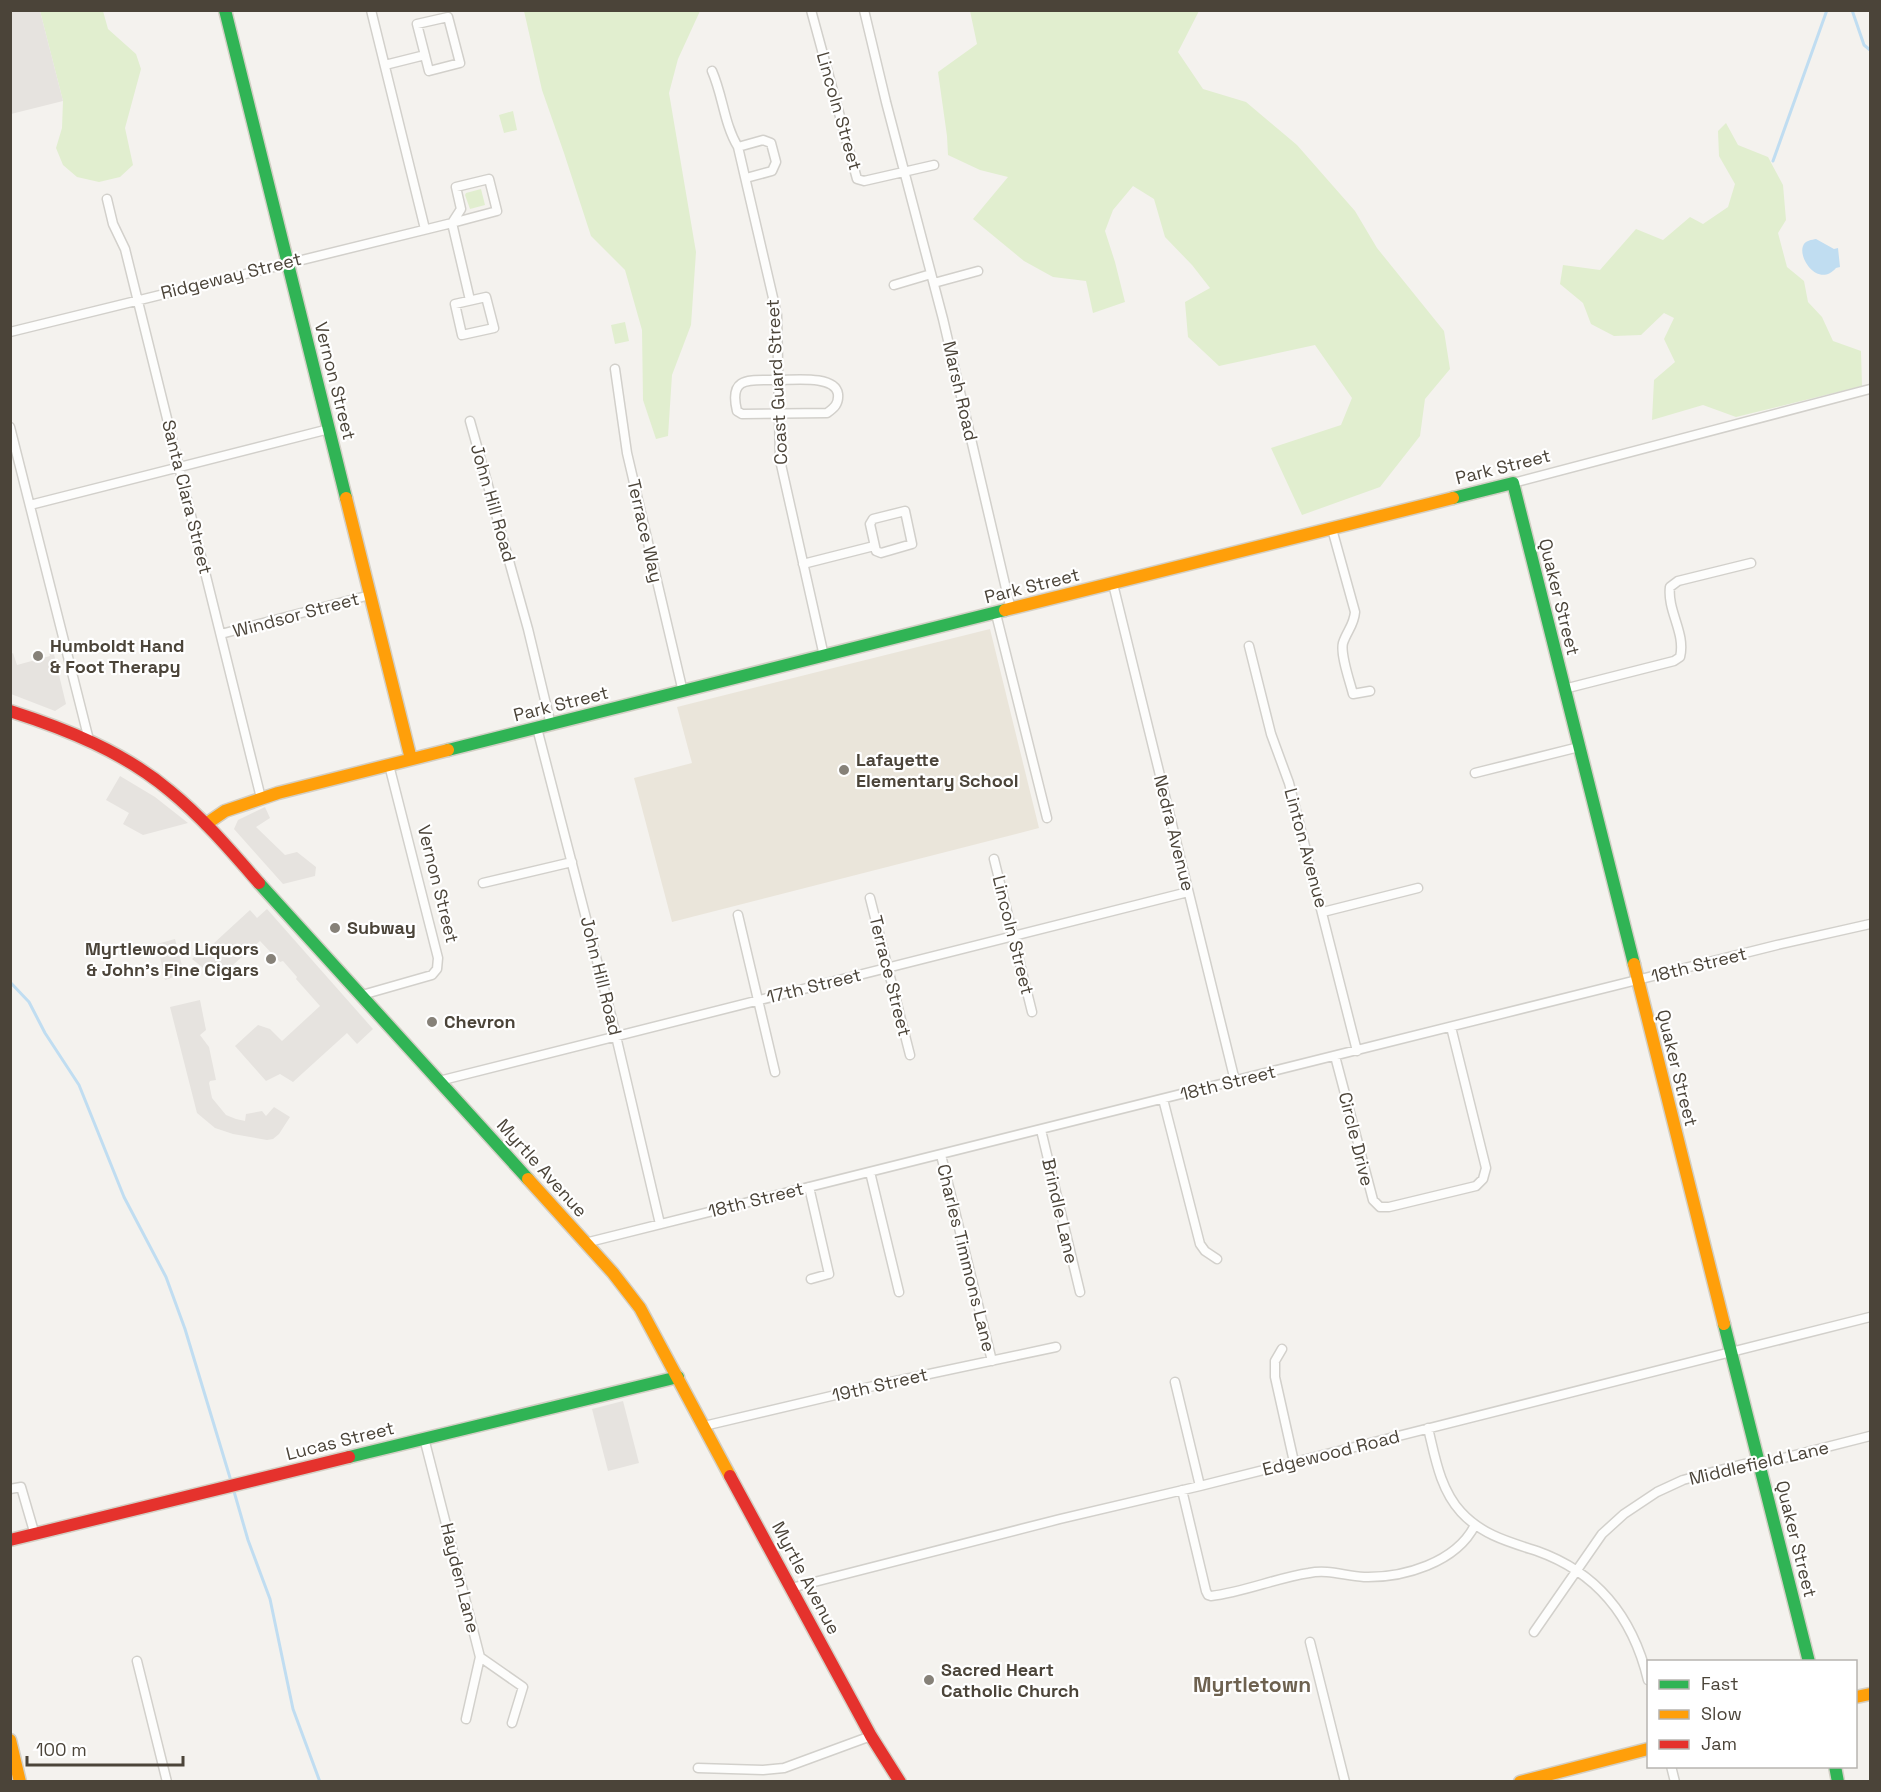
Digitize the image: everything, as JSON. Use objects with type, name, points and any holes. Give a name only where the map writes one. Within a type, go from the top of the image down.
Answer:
[{"type":"street","name":"Vernon Street","points":[[225,10],[411,759]]},
{"type":"street","points":[[371,10],[425,229]]},
{"type":"street","name":"Lincoln Street","points":[[811,10],[855,176],[864,181],[904,173]]},
{"type":"street","points":[[864,10],[904,173],[934,165]]},
{"type":"street","points":[[448,17],[460,63],[429,71],[425,56],[417,24],[448,17]]},
{"type":"street","points":[[386,65],[425,56]]},
{"type":"street","name":"Coast Guard Street","points":[[712,71],[730,134],[738,147],[777,315],[780,460],[824,656]]},
{"type":"street","points":[[738,147],[762,140],[771,143],[776,162],[772,171],[746,178]]},
{"type":"street","name":"Marsh Road","points":[[904,173],[921,231],[1011,610]]},
{"type":"street","name":"Ridgeway Street","points":[[10,332],[138,299],[452,223],[497,211],[489,179],[456,187],[461,209],[452,223]]},
{"type":"street","name":"Santa Clara Street","points":[[107,199],[114,224],[125,249],[138,299],[261,798]]},
{"type":"street","points":[[452,223],[470,300]]},
{"type":"street","points":[[894,285],[978,271]]},
{"type":"street","points":[[486,297],[494,328],[462,335],[455,304],[470,300],[486,297]]},
{"type":"street","name":"Terrace Way","points":[[615,369],[627,453],[683,692]]},
{"type":"street","points":[[778,380],[825,381],[833,384],[838,392],[838,401],[835,408],[827,413],[742,414],[737,411],[735,390],[737,385],[744,381],[778,380]]},
{"type":"street","name":"Park Street","points":[[206,824],[225,810],[261,798],[1513,483],[1870,389]]},
{"type":"street","name":"John Hill Road","points":[[470,421],[522,607],[551,725]]},
{"type":"street","points":[[10,427],[89,740]]},
{"type":"street","points":[[30,505],[328,429]]},
{"type":"street","name":"Quaker Street","points":[[1513,483],[1808,1660]]},
{"type":"street","points":[[905,511],[912,544],[881,553],[876,551],[874,546],[870,524],[873,519],[905,511]]},
{"type":"street","points":[[1332,529],[1354,612],[1354,622],[1343,644],[1347,674],[1353,694],[1370,691]]},
{"type":"street","points":[[803,564],[874,546]]},
{"type":"street","points":[[1564,689],[1674,661],[1680,657],[1683,647],[1669,597],[1670,587],[1678,581],[1751,563]]},
{"type":"street","name":"Nedra Avenue","points":[[1113,584],[1235,1081]]},
{"type":"street","name":"Windsor Street","points":[[221,634],[370,595]]},
{"type":"street","points":[[996,614],[1047,818]]},
{"type":"street","name":"Linton Avenue","points":[[1249,646],[1271,734],[1289,783],[1357,1051]]},
{"type":"street","name":"Myrtle Avenue","points":[[10,711],[89,740],[159,782],[206,824],[613,1273],[640,1308],[871,1736],[900,1782]]},
{"type":"street","name":"John Hill Road","points":[[537,728],[616,1036],[660,1224]]},
{"type":"street","points":[[1475,773],[1579,747]]},
{"type":"street","name":"Vernon Street","points":[[362,995],[432,975],[437,969],[438,958],[389,765]]},
{"type":"street","name":"Lincoln Street","points":[[994,859],[1032,1012]]},
{"type":"street","points":[[483,883],[572,862]]},
{"type":"street","points":[[1323,912],[1418,888]]},
{"type":"street","name":"17th Street","points":[[439,1081],[1188,892]]},
{"type":"street","name":"Terrace Street","points":[[870,898],[910,1055]]},
{"type":"street","points":[[738,915],[776,1072]]},
{"type":"street","name":"18th Street","points":[[585,1243],[1777,945],[1870,924]]},
{"type":"street","name":"Circle Drive","points":[[1335,1056],[1372,1200],[1380,1207],[1389,1207],[1476,1186],[1483,1179],[1486,1168],[1451,1027]]},
{"type":"street","points":[[1163,1099],[1200,1244],[1205,1251],[1217,1259]]},
{"type":"street","name":"Brindle Lane","points":[[1041,1130],[1080,1292]]},
{"type":"street","name":"Charles Timmons Lane","points":[[941,1155],[992,1361]]},
{"type":"street","points":[[870,1172],[899,1292]]},
{"type":"street","points":[[809,1187],[829,1274],[811,1279]]},
{"type":"street","name":"Edgewood Road","points":[[790,1588],[1870,1317]]},
{"type":"street","name":"19th Street","points":[[704,1426],[882,1384],[1056,1347]]},
{"type":"street","points":[[1282,1349],[1274,1366],[1275,1377],[1294,1462]]},
{"type":"street","name":"Lucas Street","points":[[10,1540],[678,1377]]},
{"type":"street","points":[[1175,1382],[1200,1486]]},
{"type":"street","points":[[1428,1428],[1445,1487],[1459,1509],[1475,1525],[1489,1534],[1552,1557],[1576,1570],[1600,1590],[1623,1617],[1639,1646],[1647,1676]]},
{"type":"street","name":"Middlefield Lane","points":[[1534,1632],[1576,1570],[1611,1525],[1657,1492],[1696,1476],[1744,1464],[1772,1461],[1870,1436]]},
{"type":"street","name":"Hayden Lane","points":[[424,1438],[480,1657],[466,1719]]},
{"type":"street","points":[[10,1489],[21,1486],[35,1535]]},
{"type":"street","points":[[1182,1490],[1208,1595],[1215,1596],[1317,1572],[1362,1577],[1410,1571],[1434,1562],[1455,1550],[1475,1525]]},
{"type":"street","points":[[1310,1642],[1345,1782]]},
{"type":"street","points":[[480,1657],[523,1687],[512,1723]]},
{"type":"street","points":[[137,1661],[166,1782]]},
{"type":"street","points":[[698,1768],[762,1770],[784,1768],[871,1736]]},
{"type":"street","points":[[10,1740],[20,1782]]},
{"type":"street","points":[[1520,1782],[1546,1778],[1647,1749]]},
{"type":"shaded area","points":[[10,11],[40,11],[63,101],[11,114]]},
{"type":"shaded area","name":"Lafayette Elementary School","points":[[990,629],[1039,828],[672,922],[634,778],[692,763],[677,707]]},
{"type":"shaded area","points":[[53,650],[66,704],[55,711],[11,694],[11,654],[13,653],[17,665],[50,656],[49,652]]},
{"type":"shaded area","points":[[120,776],[155,797],[188,823],[143,835],[123,824],[129,813],[106,800]]},
{"type":"shaded area","points":[[265,807],[270,818],[256,827],[285,855],[297,852],[316,867],[315,876],[283,884],[234,829],[238,820]]},
{"type":"shaded area","points":[[267,909],[373,1029],[357,1044],[347,1033],[293,1082],[280,1074],[266,1081],[235,1046],[258,1025],[270,1029],[282,1041],[320,1006],[296,979],[297,977],[260,941],[217,979],[192,959],[202,950],[209,957],[217,950],[213,944],[250,910],[257,918]]},
{"type":"shaded area","points":[[175,939],[184,973],[165,980],[157,944]]},
{"type":"shaded area","points":[[200,1000],[206,1030],[200,1035],[209,1047],[216,1080],[209,1083],[212,1098],[226,1115],[236,1119],[245,1121],[246,1114],[262,1111],[266,1116],[274,1107],[290,1117],[273,1139],[233,1134],[215,1128],[197,1113],[170,1007]]},
{"type":"shaded area","points":[[623,1401],[639,1463],[608,1471],[592,1409]]},
{"type":"green space","points":[[40,11],[103,11],[108,29],[136,54],[141,69],[125,128],[133,165],[120,177],[99,182],[77,177],[63,165],[56,148],[62,128],[63,101]]},
{"type":"green space","points":[[524,11],[700,11],[678,59],[669,93],[696,252],[691,325],[672,375],[668,436],[656,439],[643,400],[642,330],[625,270],[591,236],[542,90]]},
{"type":"green space","points":[[970,11],[1199,11],[1178,52],[1203,89],[1246,102],[1297,145],[1355,211],[1377,248],[1444,331],[1450,369],[1425,399],[1420,436],[1380,487],[1302,515],[1271,448],[1341,425],[1352,398],[1315,345],[1219,366],[1188,337],[1185,302],[1210,288],[1165,237],[1154,199],[1133,186],[1113,210],[1105,231],[1125,302],[1093,313],[1086,281],[1053,277],[1024,261],[973,219],[1008,177],[980,170],[948,155],[938,72],[977,44]]},
{"type":"green space","points":[[513,111],[517,130],[504,133],[499,115]]},
{"type":"green space","points":[[1726,123],[1738,145],[1768,157],[1783,185],[1786,220],[1778,233],[1787,267],[1804,281],[1808,302],[1822,317],[1833,341],[1861,351],[1862,386],[1736,417],[1703,405],[1652,420],[1654,380],[1675,362],[1664,339],[1674,318],[1664,313],[1641,335],[1614,336],[1591,324],[1583,303],[1560,284],[1563,265],[1600,270],[1636,229],[1663,240],[1690,217],[1703,224],[1728,207],[1735,184],[1719,156],[1718,131]]},
{"type":"green space","points":[[481,189],[485,205],[470,209],[466,193]]},
{"type":"green space","points":[[625,322],[629,341],[615,344],[611,325]]},
{"type":"water","points":[[1816,239],[1834,249],[1838,248],[1840,267],[1823,275],[1811,269],[1802,251],[1804,244]]},
{"type":"waterway","points":[[1773,161],[1827,10]]},
{"type":"waterway","points":[[1852,10],[1864,45],[1870,50]]},
{"type":"waterway","points":[[10,982],[29,1002],[45,1033],[79,1085],[124,1197],[166,1277],[185,1329],[231,1481]]},
{"type":"waterway","points":[[233,1488],[248,1540],[270,1599],[293,1709],[320,1782]]},
{"type":"traffic: fast","points":[[225,10],[346,498]]},
{"type":"traffic: fast","points":[[1453,498],[1513,483],[1634,964]]},
{"type":"traffic: fast","points":[[448,750],[1005,610]]},
{"type":"traffic: fast","points":[[259,883],[528,1179]]},
{"type":"traffic: fast","points":[[1724,1324],[1808,1660]]},
{"type":"traffic: fast","points":[[349,1457],[678,1377]]},
{"type":"traffic: fast","points":[[1835,1768],[1838,1782]]},
{"type":"traffic: slow","points":[[346,498],[411,759]]},
{"type":"traffic: slow","points":[[1005,610],[1453,498]]},
{"type":"traffic: slow","points":[[206,824],[225,811],[278,793],[448,750]]},
{"type":"traffic: slow","points":[[1634,964],[1724,1324]]},
{"type":"traffic: slow","points":[[528,1179],[613,1273],[640,1308],[730,1476]]},
{"type":"traffic: slow","points":[[1857,1697],[1870,1694]]},
{"type":"traffic: slow","points":[[10,1740],[20,1782]]},
{"type":"traffic: slow","points":[[1520,1782],[1647,1749]]},
{"type":"traffic: jam","points":[[10,711],[94,743],[152,777],[182,801],[259,883]]},
{"type":"traffic: jam","points":[[10,1540],[349,1457]]},
{"type":"traffic: jam","points":[[730,1476],[871,1736],[900,1782]]},
{"type":"place","name":"Humboldt Hand & Foot Therapy","points":[[38,656]]},
{"type":"place","name":"Lafayette Elementary School","points":[[844,770]]},
{"type":"place","name":"Subway","points":[[335,928]]},
{"type":"place","name":"Myrtlewood Liquors & John’s Fine Cigars","points":[[271,959]]},
{"type":"place","name":"Chevron","points":[[432,1022]]},
{"type":"place","name":"Sacred Heart Catholic Church","points":[[929,1680]]},
{"type":"district","name":"Myrtletown","points":[[1252,1685]]}]
